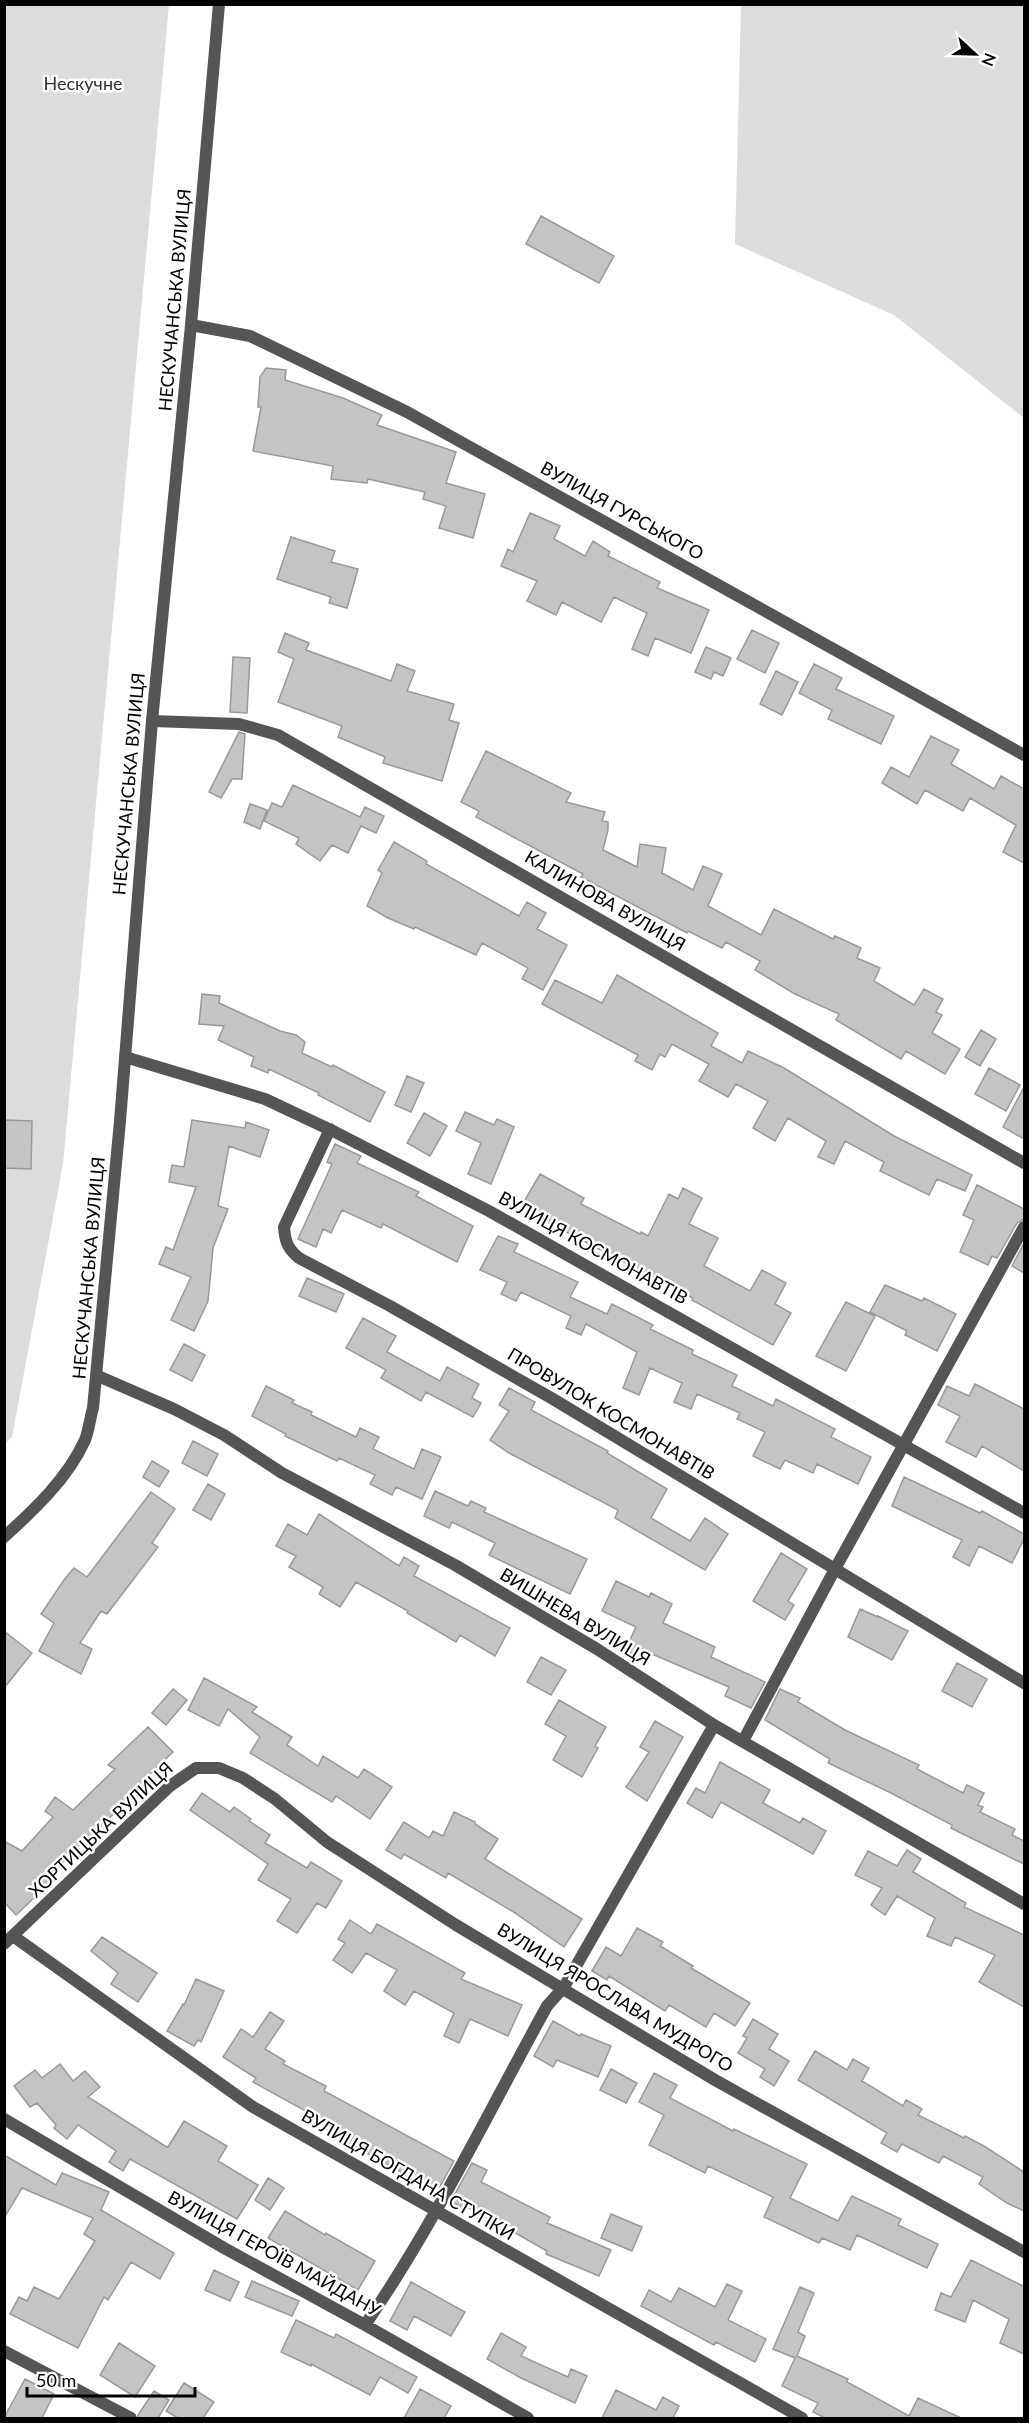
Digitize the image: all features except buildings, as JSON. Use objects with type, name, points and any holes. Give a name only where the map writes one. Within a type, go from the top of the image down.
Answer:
[{"type":"street","name":"НЕСКУЧАНСЬКА ВУЛИЦЯ","points":[[4,1538],[30,1514],[68,1469],[85,1439],[98,1376],[152,722],[191,325],[219,4]]},
{"type":"street","name":"ВУЛИЦЯ ГУРСЬКОГО","points":[[191,325],[250,336],[407,412],[1024,755]]},
{"type":"street","name":"КАЛИНОВА ВУЛИЦЯ","points":[[152,722],[239,724],[278,735],[1024,1163]]},
{"type":"street","name":"ВУЛИЦЯ КОСМОНАВТІВ","points":[[125,1057],[265,1099],[330,1129],[489,1211],[1024,1513]]},
{"type":"street","name":"ПРОВУЛОК КОСМОНАВТІВ","points":[[330,1129],[284,1227],[285,1240],[290,1250],[299,1258],[390,1306],[543,1393],[1024,1683]]},
{"type":"street","points":[[743,1741],[1024,1227]]},
{"type":"street","name":"ВИШНЕВА ВУЛИЦЯ","points":[[98,1376],[224,1435],[282,1473],[455,1565],[597,1649],[714,1725],[1024,1904]]},
{"type":"street","points":[[365,2325],[389,2291],[435,2211],[546,2006],[564,1987],[714,1725]]},
{"type":"street","name":"ВУЛИЦЯ ЯРОСЛАВА МУДРОГО","points":[[196,1768],[219,1768],[243,1778],[275,1799],[327,1842],[456,1925],[564,1987],[716,2080],[1024,2253]]},
{"type":"street","name":"ХОРТИЦЬКА ВУЛИЦЯ","points":[[9,1940],[170,1786],[196,1768]]},
{"type":"street","name":"ВУЛИЦЯ БОГДАНА СТУПКИ","points":[[9,1940],[253,2107],[802,2418]]},
{"type":"street","name":"ВУЛИЦЯ ГЕРОЇВ МАЙДАНУ","points":[[4,2119],[224,2248],[528,2418]]},
{"type":"street","points":[[4,2351],[130,2418]]},
{"type":"green space","name":"Нескучне","points":[[5,5],[169,5],[63,1164],[12,1437],[5,1444]]},
{"type":"green space","points":[[741,5],[1024,5],[1024,418],[894,315],[735,244]]}]
